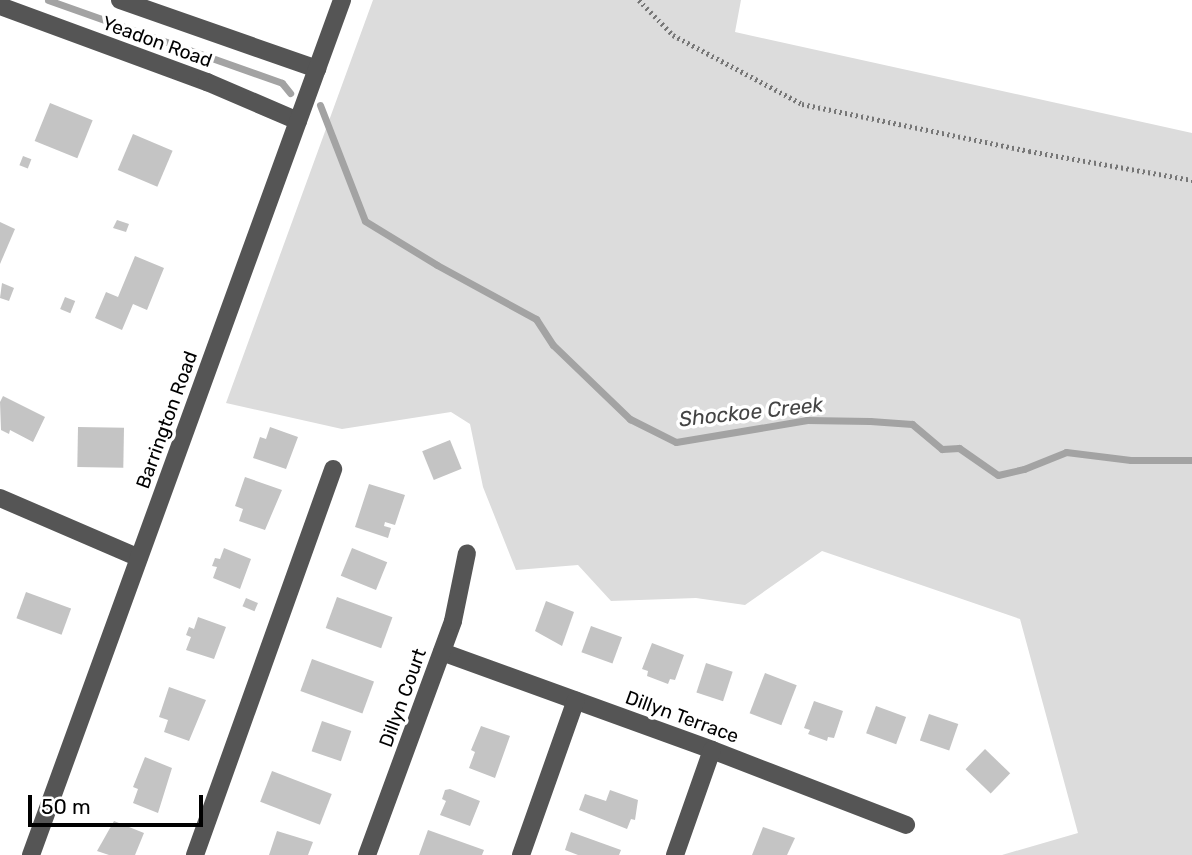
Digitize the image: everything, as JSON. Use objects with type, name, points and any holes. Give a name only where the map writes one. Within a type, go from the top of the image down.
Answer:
[{"type":"street","name":"Yeadon Road","points":[[120,0],[317,69]]},
{"type":"street","name":"Barrington Road","points":[[31,855],[342,0]]},
{"type":"street","name":"Yeadon Road","points":[[0,6],[207,82],[298,121]]},
{"type":"street","points":[[195,855],[333,469]]},
{"type":"street","points":[[0,498],[139,558]]},
{"type":"street","name":"Dillyn Court","points":[[367,855],[453,621],[467,553]]},
{"type":"street","name":"Dillyn Terrace","points":[[442,652],[712,750],[906,825]]},
{"type":"street","points":[[521,855],[576,700]]},
{"type":"street","points":[[675,855],[712,750]]},
{"type":"path","points":[[639,0],[673,35],[802,104],[1029,151],[1192,180]]},
{"type":"shaded area","points":[[373,0],[741,0],[735,32],[1192,133],[1192,855],[1002,855],[1078,833],[1020,619],[822,551],[745,605],[696,598],[611,601],[578,565],[516,570],[483,487],[470,424],[451,412],[342,429],[226,403]]},
{"type":"building","points":[[50,103],[93,120],[77,158],[35,141]]},
{"type":"building","points":[[133,134],[173,151],[157,187],[118,170]]},
{"type":"building","points":[[23,156],[31,159],[28,169],[19,165]]},
{"type":"building","points":[[117,220],[129,224],[126,232],[113,228]]},
{"type":"building","points":[[0,222],[15,229],[0,264]]},
{"type":"building","points":[[135,256],[164,268],[147,310],[133,304],[122,330],[95,318],[106,292],[118,297]]},
{"type":"building","points":[[2,283],[14,288],[9,301],[0,298]]},
{"type":"building","points":[[65,297],[75,301],[70,313],[60,309]]},
{"type":"building","points":[[3,396],[45,417],[33,442],[10,430],[9,434],[1,430],[0,402]]},
{"type":"building","points":[[78,427],[124,428],[123,468],[77,467]]},
{"type":"building","points":[[270,427],[298,437],[286,469],[253,458],[260,437],[266,439]]},
{"type":"building","points":[[450,440],[462,469],[434,480],[422,451]]},
{"type":"building","points":[[245,477],[282,490],[265,530],[239,521],[243,509],[235,506]]},
{"type":"building","points":[[369,484],[405,495],[395,525],[385,522],[384,526],[391,528],[388,538],[355,527]]},
{"type":"building","points":[[224,548],[251,559],[240,589],[213,578],[217,567],[212,566],[215,558],[220,559]]},
{"type":"building","points":[[352,548],[387,562],[376,590],[341,576]]},
{"type":"building","points":[[26,592],[71,608],[62,635],[16,618]]},
{"type":"building","points":[[337,597],[392,617],[381,648],[326,628]]},
{"type":"building","points":[[246,598],[258,603],[254,611],[242,606]]},
{"type":"building","points":[[546,601],[574,612],[562,646],[535,631]]},
{"type":"building","points":[[198,617],[226,627],[214,659],[186,650],[191,637],[186,635],[189,627],[194,629]]},
{"type":"building","points":[[591,626],[622,637],[612,664],[581,652]]},
{"type":"building","points":[[652,643],[684,655],[675,680],[670,679],[668,684],[647,676],[648,671],[642,669]]},
{"type":"building","points":[[312,659],[374,682],[362,714],[300,691]]},
{"type":"building","points":[[706,663],[733,672],[723,701],[696,692]]},
{"type":"building","points":[[765,673],[797,685],[781,725],[750,713]]},
{"type":"building","points":[[169,687],[206,700],[189,741],[164,732],[168,720],[159,717]]},
{"type":"building","points":[[814,701],[843,711],[834,738],[828,737],[827,741],[808,734],[810,730],[804,728]]},
{"type":"building","points":[[876,706],[906,717],[896,744],[866,733]]},
{"type":"building","points":[[929,714],[958,724],[949,751],[920,740]]},
{"type":"building","points":[[322,721],[351,731],[341,761],[312,751]]},
{"type":"building","points":[[481,726],[510,736],[495,778],[469,768],[475,752],[471,750]]},
{"type":"building","points":[[985,749],[1010,773],[991,793],[966,769]]},
{"type":"building","points":[[145,757],[172,768],[158,813],[133,803],[138,789],[133,787]]},
{"type":"building","points":[[272,771],[332,794],[320,825],[260,802]]},
{"type":"building","points":[[450,789],[480,801],[470,826],[440,815],[446,801],[442,799],[445,790]]},
{"type":"building","points":[[610,790],[638,800],[635,820],[631,819],[627,829],[579,810],[585,794],[606,801]]},
{"type":"building","points":[[114,821],[144,833],[135,855],[109,855],[97,851]]},
{"type":"building","points":[[763,827],[795,838],[787,855],[752,855]]},
{"type":"building","points":[[428,830],[484,850],[482,855],[419,855]]},
{"type":"building","points":[[277,831],[313,842],[308,855],[269,855]]},
{"type":"building","points":[[571,832],[621,850],[619,855],[578,855],[565,850]]},
{"type":"waterway","points":[[48,0],[282,83],[290,93]]},
{"type":"waterway","name":"Shockoe Creek","points":[[320,105],[365,221],[437,265],[536,319],[553,345],[630,419],[676,442],[807,420],[870,421],[912,424],[942,449],[959,448],[998,475],[1024,469],[1066,452],[1131,460],[1192,460]]}]
